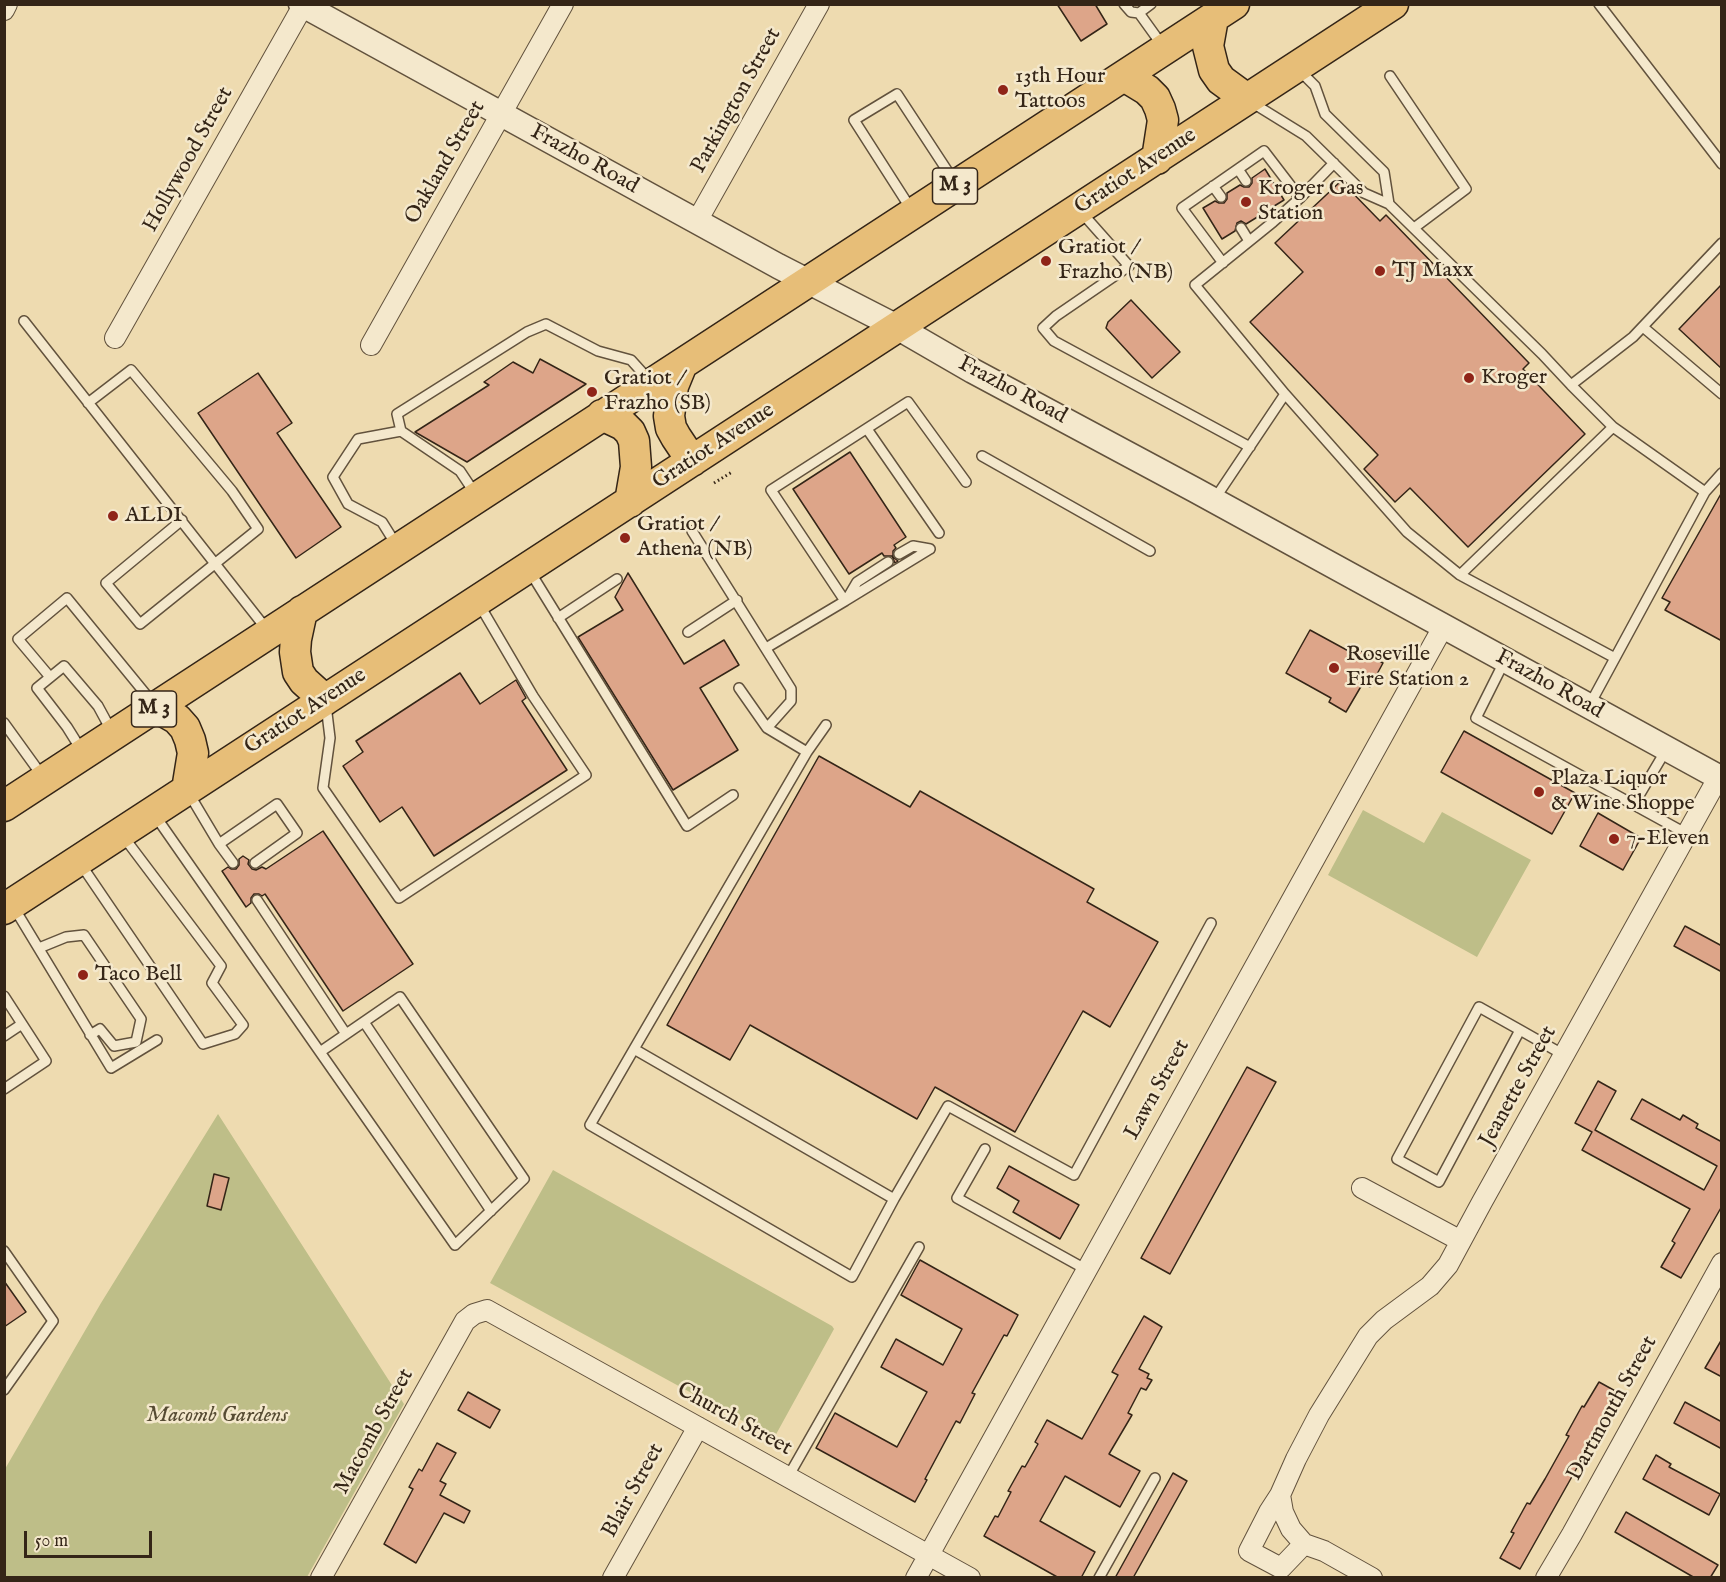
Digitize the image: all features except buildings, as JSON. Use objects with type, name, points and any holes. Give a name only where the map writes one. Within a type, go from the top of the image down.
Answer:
[{"type":"main road","name":"Gratiot Avenue","points":[[8,907],[1393,4]]},
{"type":"main road","name":"M 3","points":[[4,806],[1224,11]]},
{"type":"main road","points":[[1224,11],[1208,46],[1214,70],[1221,80],[1247,99]]},
{"type":"main road","points":[[1125,76],[1147,90],[1155,98],[1160,109],[1163,120],[1157,159]]},
{"type":"main road","points":[[682,364],[673,386],[669,416],[671,428],[692,461]]},
{"type":"main road","points":[[602,415],[623,425],[630,432],[634,441],[636,467],[630,502]]},
{"type":"main road","points":[[302,611],[295,652],[298,672],[304,681],[325,700]]},
{"type":"main road","points":[[156,707],[177,719],[185,728],[190,740],[193,753],[187,790]]},
{"type":"street","points":[[4,9],[7,4]]},
{"type":"street","name":"Oakland Street","points":[[370,345],[563,4]]},
{"type":"street","name":"Parkington Street","points":[[697,221],[819,4]]},
{"type":"street","name":"Frazho Road","points":[[303,5],[1720,778]]},
{"type":"street","name":"Hollywood Street","points":[[116,338],[303,5]]},
{"type":"street","name":"Lawn Street","points":[[916,1578],[1443,627]]},
{"type":"street","name":"Jeanette Street","points":[[1304,1544],[1281,1568],[1249,1551],[1269,1512],[1282,1503],[1296,1459],[1368,1336],[1384,1320],[1430,1286],[1449,1265],[1720,778]]},
{"type":"street","points":[[1362,1188],[1461,1241]]},
{"type":"street","name":"Dartmouth Street","points":[[1546,1578],[1722,1263]]},
{"type":"street","name":"Church Street","points":[[474,1314],[487,1310],[497,1315],[970,1578]]},
{"type":"street","name":"Macomb Street","points":[[321,1578],[465,1321],[474,1314]]},
{"type":"street","name":"Blair Street","points":[[613,1578],[698,1427]]},
{"type":"street","points":[[1282,1503],[1290,1529],[1304,1544],[1324,1551],[1372,1578]]},
{"type":"lane","points":[[1124,4],[1131,12],[1139,13],[1151,4]]},
{"type":"lane","points":[[1599,4],[1722,164]]},
{"type":"lane","points":[[1139,13],[1165,50]]},
{"type":"lane","points":[[1296,67],[1316,87],[1325,114],[1384,172],[1389,204]]},
{"type":"lane","points":[[1390,76],[1467,189],[1414,228]]},
{"type":"lane","points":[[914,213],[854,120],[897,94],[957,185]]},
{"type":"lane","points":[[1247,99],[1306,136],[1364,193],[1389,204],[1613,427],[1704,492]]},
{"type":"lane","points":[[1223,263],[1182,208],[1264,151],[1300,198]]},
{"type":"lane","points":[[1334,163],[1273,222],[1195,285],[1285,394],[1407,532],[1460,575],[1615,658]]},
{"type":"lane","points":[[1238,169],[1246,181]]},
{"type":"lane","points":[[1213,186],[1221,197]]},
{"type":"lane","points":[[1079,209],[1130,266],[1056,316],[1043,328],[1054,341],[1250,447]]},
{"type":"lane","points":[[1265,212],[1273,222]]},
{"type":"lane","points":[[1240,228],[1249,240]]},
{"type":"lane","points":[[1571,385],[1633,337],[1722,243]]},
{"type":"lane","points":[[24,321],[269,633]]},
{"type":"lane","points":[[477,497],[460,471],[401,431],[397,414],[527,332],[546,324],[598,351],[631,360],[652,383]]},
{"type":"lane","points":[[1643,327],[1722,394]]},
{"type":"lane","points":[[88,402],[131,370],[232,491],[258,529],[140,624],[106,583],[182,520]]},
{"type":"lane","points":[[1214,500],[1285,394]]},
{"type":"lane","points":[[846,601],[771,490],[908,402],[966,482]]},
{"type":"lane","points":[[1460,575],[1613,427]]},
{"type":"lane","points":[[867,429],[939,533]]},
{"type":"lane","points":[[398,549],[381,522],[348,504],[333,477],[358,439],[401,431]]},
{"type":"lane","points":[[982,456],[1150,551]]},
{"type":"lane","points":[[1589,707],[1704,492],[1722,473]]},
{"type":"lane","points":[[692,531],[791,689],[791,701],[767,728]]},
{"type":"lane","points":[[766,648],[930,549],[913,546],[900,554]]},
{"type":"lane","points":[[846,601],[857,582],[888,562]]},
{"type":"lane","points":[[528,568],[687,826],[733,795]]},
{"type":"lane","points":[[558,618],[617,579]]},
{"type":"lane","points":[[50,677],[18,639],[67,598],[156,707]]},
{"type":"lane","points":[[688,632],[737,600]]},
{"type":"lane","points":[[325,700],[330,738],[323,788],[399,898],[586,775],[533,696],[477,601]]},
{"type":"lane","points":[[1505,660],[1476,718],[1687,834]]},
{"type":"lane","points":[[84,754],[67,727],[36,688],[64,666],[98,706],[114,735]]},
{"type":"lane","points":[[739,688],[767,728],[807,752]]},
{"type":"lane","points":[[4,723],[45,780]]},
{"type":"lane","points":[[826,725],[807,752],[590,1125],[852,1277],[894,1198],[948,1106],[1074,1175],[1211,923]]},
{"type":"lane","points":[[1634,804],[1667,749]]},
{"type":"lane","points":[[187,790],[233,863]]},
{"type":"lane","points":[[219,844],[277,804],[297,833],[255,863]]},
{"type":"lane","points":[[153,813],[320,1052],[455,1245],[524,1179],[400,997],[320,1052]]},
{"type":"lane","points":[[79,861],[203,1044],[235,1034],[243,1025],[212,983],[221,966],[121,833]]},
{"type":"lane","points":[[257,900],[346,1034]]},
{"type":"lane","points":[[8,907],[39,948],[111,1068],[157,1040]]},
{"type":"lane","points":[[39,948],[66,937],[84,935],[141,1019],[136,1042],[114,1046],[100,1029],[90,1035]]},
{"type":"lane","points":[[4,996],[46,1060],[4,1089]]},
{"type":"lane","points":[[1520,1030],[1439,1182],[1397,1159],[1479,1007],[1520,1030],[1564,1055]]},
{"type":"lane","points":[[364,1022],[491,1210]]},
{"type":"lane","points":[[4,1036],[22,1024]]},
{"type":"lane","points":[[634,1049],[894,1198]]},
{"type":"lane","points":[[985,1149],[957,1198],[1087,1270]]},
{"type":"lane","points":[[788,1477],[920,1247]]},
{"type":"lane","points":[[4,1251],[53,1321],[4,1390]]},
{"type":"lane","points":[[1099,1578],[1155,1478]]},
{"type":"path","points":[[714,483],[732,472]]},
{"type":"green space","points":[[1363,810],[1424,843],[1442,812],[1531,860],[1477,957],[1328,875]]},
{"type":"green space","name":"Macomb Gardens","points":[[218,1114],[404,1404],[307,1577],[5,1578],[5,1469],[101,1303]]},
{"type":"green space","points":[[553,1170],[832,1326],[834,1329],[774,1438],[490,1283]]},
{"type":"place","name":"13th Hour Tattoos","points":[[1003,90]]},
{"type":"place","name":"Kroger Gas Station","points":[[1246,202]]},
{"type":"place","name":"Gratiot / Frazho (NB)","points":[[1046,261]]},
{"type":"place","name":"TJ Maxx","points":[[1380,271]]},
{"type":"place","name":"Kroger","points":[[1469,378]]},
{"type":"place","name":"Gratiot / Frazho (SB)","points":[[592,392]]},
{"type":"place","name":"ALDI","points":[[113,516]]},
{"type":"place","name":"Gratiot / Athena (NB)","points":[[625,538]]},
{"type":"place","name":"Roseville Fire Station 2","points":[[1334,668]]},
{"type":"place","name":"Plaza Liquor & Wine Shoppe","points":[[1539,792]]},
{"type":"place","name":"7-Eleven","points":[[1614,839]]},
{"type":"place","name":"Taco Bell","points":[[83,975]]}]
